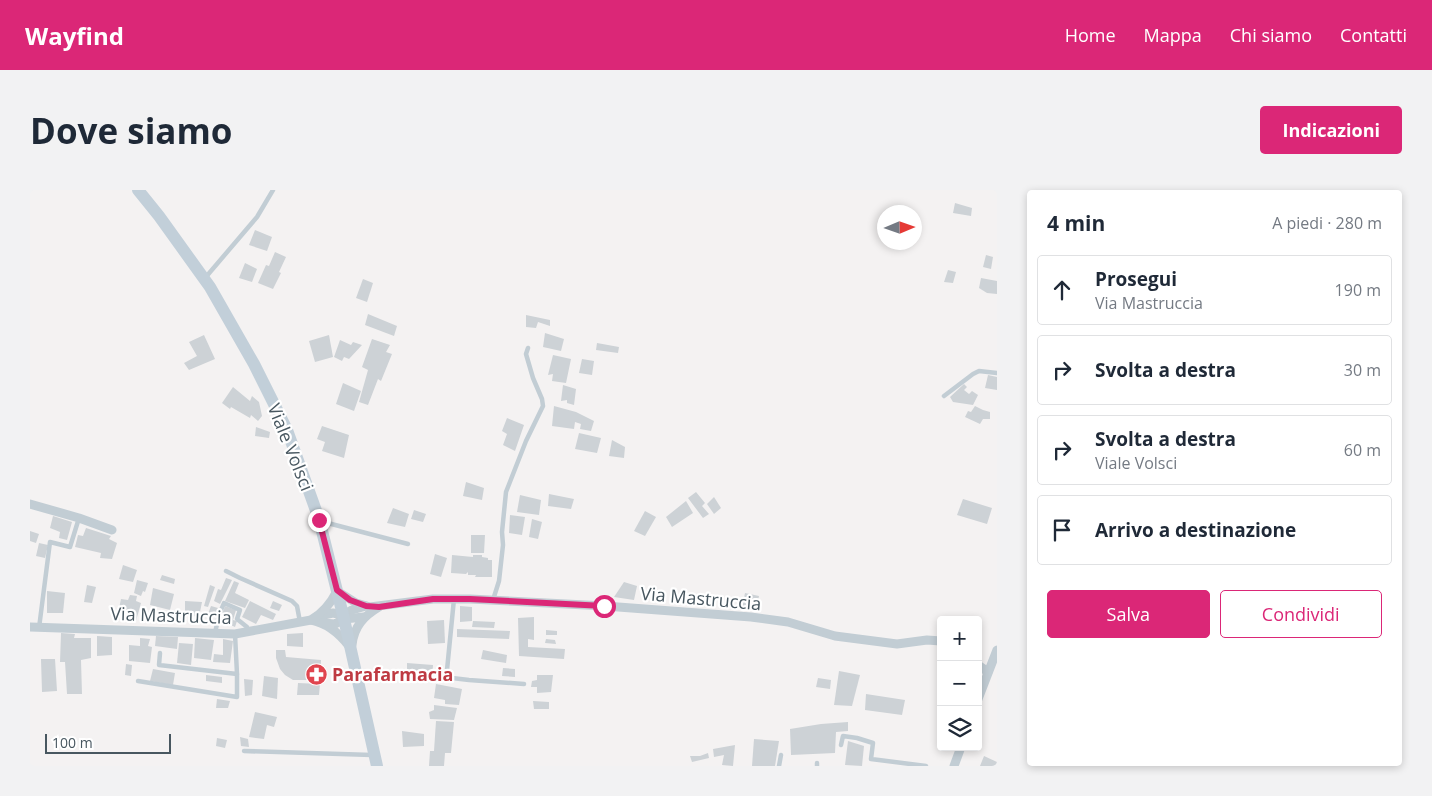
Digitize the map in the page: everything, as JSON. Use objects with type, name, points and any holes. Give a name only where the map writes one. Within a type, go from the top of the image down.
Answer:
[{"type":"main road","name":"Viale Volsci","points":[[138,190],[204,279],[254,364],[287,430],[319,520],[344,617],[375,761]]},
{"type":"street","points":[[30,504],[112,530]]},
{"type":"street","points":[[351,650],[339,635],[317,620],[337,590],[350,600],[366,606]]},
{"type":"street","name":"Via Mastruccia","points":[[366,606],[379,607],[433,599],[493,600],[751,617],[788,622],[835,636],[897,644],[937,641]]},
{"type":"street","points":[[344,617],[352,610],[366,606]]},
{"type":"street","points":[[351,650],[354,633],[364,617],[379,607]]},
{"type":"street","name":"Via Mastruccia","points":[[34,627],[235,634],[317,620],[335,624],[344,617]]},
{"type":"street","points":[[344,617],[364,617]]},
{"type":"street","points":[[982,688],[997,650]]},
{"type":"street","points":[[982,668],[988,672]]},
{"type":"street","points":[[954,766],[960,751]]},
{"type":"lane","points":[[204,279],[257,216],[273,190]]},
{"type":"lane","points":[[493,600],[499,581],[506,492],[542,406],[542,400],[526,354],[528,348]]},
{"type":"lane","points":[[944,396],[972,374],[979,371],[997,373]]},
{"type":"lane","points":[[34,627],[50,542],[70,548],[79,518]]},
{"type":"lane","points":[[319,520],[408,544]]},
{"type":"lane","points":[[226,571],[292,601],[297,606],[300,622]]},
{"type":"lane","points":[[454,599],[447,670],[452,678],[524,684]]},
{"type":"lane","points":[[215,634],[224,603],[240,610],[237,619],[248,627],[249,632]]},
{"type":"lane","points":[[138,681],[238,697],[235,634]]},
{"type":"lane","points":[[160,654],[159,665],[237,674]]},
{"type":"lane","points":[[841,745],[843,736],[857,738],[872,743],[871,759],[926,766]]},
{"type":"lane","points":[[244,751],[375,761]]},
{"type":"lane","points":[[779,766],[782,755]]},
{"type":"building","points":[[955,203],[972,208],[971,216],[953,213]]},
{"type":"building","points":[[255,230],[272,237],[267,251],[249,245]]},
{"type":"building","points":[[275,252],[286,257],[273,289],[258,283],[266,265],[269,266]]},
{"type":"building","points":[[986,255],[993,257],[991,269],[983,267]]},
{"type":"building","points":[[245,263],[257,269],[252,282],[239,278]]},
{"type":"building","points":[[948,270],[956,272],[953,283],[944,282]]},
{"type":"building","points":[[981,278],[997,281],[997,294],[987,293],[979,288]]},
{"type":"building","points":[[363,279],[373,283],[367,302],[356,298]]},
{"type":"building","points":[[368,314],[397,326],[394,336],[365,325]]},
{"type":"building","points":[[526,315],[550,320],[550,326],[538,322],[536,328],[526,327]]},
{"type":"building","points":[[545,333],[564,339],[561,351],[543,347]]},
{"type":"building","points":[[204,335],[215,359],[189,370],[184,363],[197,356],[189,342]]},
{"type":"building","points":[[329,335],[333,357],[315,362],[309,341]]},
{"type":"building","points":[[372,339],[390,345],[386,352],[392,354],[381,381],[378,379],[368,405],[359,402],[368,370],[362,367]]},
{"type":"building","points":[[340,340],[351,345],[353,342],[362,345],[349,359],[344,357],[342,361],[334,357]]},
{"type":"building","points":[[597,343],[619,347],[618,353],[596,350]]},
{"type":"building","points":[[553,355],[571,359],[566,383],[552,381],[553,374],[548,375]]},
{"type":"building","points":[[582,359],[594,361],[592,375],[579,373]]},
{"type":"building","points":[[988,375],[997,377],[997,390],[985,388]]},
{"type":"building","points":[[343,383],[361,391],[354,411],[336,404]]},
{"type":"building","points":[[964,384],[967,387],[964,390],[969,394],[972,391],[978,395],[973,405],[953,402],[950,397]]},
{"type":"building","points":[[563,385],[576,389],[574,405],[567,403],[567,400],[561,401]]},
{"type":"building","points":[[233,387],[250,401],[252,396],[259,402],[262,416],[258,421],[251,415],[250,418],[231,407],[230,409],[222,403]]},
{"type":"building","points":[[554,406],[576,412],[594,421],[591,431],[580,429],[581,424],[575,422],[574,429],[552,426]]},
{"type":"building","points":[[975,406],[990,412],[990,419],[983,419],[980,424],[965,417],[968,411],[971,412]]},
{"type":"building","points":[[507,418],[524,425],[515,451],[503,445],[507,434],[502,431]]},
{"type":"building","points":[[322,426],[349,435],[344,458],[322,451],[325,442],[317,439]]},
{"type":"building","points":[[256,427],[270,432],[269,438],[255,436]]},
{"type":"building","points":[[579,433],[601,438],[597,453],[575,449]]},
{"type":"building","points":[[612,440],[625,447],[624,458],[609,456]]},
{"type":"building","points":[[466,482],[484,488],[482,500],[463,496]]},
{"type":"building","points":[[696,492],[705,503],[702,506],[709,514],[703,518],[688,498]]},
{"type":"building","points":[[549,494],[574,499],[571,509],[548,506]]},
{"type":"building","points":[[520,495],[541,500],[539,515],[517,512]]},
{"type":"building","points":[[714,497],[721,508],[714,514],[707,504]]},
{"type":"building","points":[[963,499],[992,508],[987,524],[957,515]]},
{"type":"building","points":[[686,501],[693,513],[672,527],[666,517]]},
{"type":"building","points":[[393,508],[409,514],[405,527],[387,523]]},
{"type":"building","points":[[414,510],[426,514],[423,522],[411,519]]},
{"type":"building","points":[[645,511],[656,517],[645,536],[634,531]]},
{"type":"building","points":[[510,515],[525,517],[522,535],[509,533]]},
{"type":"building","points":[[53,516],[72,522],[67,540],[59,538],[60,532],[50,528]]},
{"type":"building","points":[[532,519],[542,522],[538,539],[529,537]]},
{"type":"building","points":[[86,528],[111,536],[109,539],[117,543],[112,559],[100,558],[101,553],[75,547],[78,535],[83,536]]},
{"type":"building","points":[[30,531],[39,534],[36,543],[30,541]]},
{"type":"building","points":[[471,535],[485,535],[484,553],[471,553]]},
{"type":"building","points":[[39,543],[48,545],[45,558],[36,556]]},
{"type":"building","points":[[435,554],[447,558],[441,577],[430,574]]},
{"type":"building","points":[[452,555],[473,557],[473,555],[482,555],[482,557],[488,558],[488,560],[492,560],[492,577],[475,577],[476,575],[468,575],[468,572],[466,574],[451,573]]},
{"type":"building","points":[[123,565],[137,570],[133,582],[119,579]]},
{"type":"building","points":[[162,575],[175,579],[174,584],[160,580]]},
{"type":"building","points":[[226,578],[232,580],[220,604],[214,601],[218,589],[221,590]]},
{"type":"building","points":[[137,580],[148,583],[145,592],[143,591],[141,596],[134,593]]},
{"type":"building","points":[[234,581],[239,583],[235,593],[249,600],[245,608],[225,601]]},
{"type":"building","points":[[624,582],[637,586],[634,600],[614,597]]},
{"type":"building","points":[[87,585],[96,587],[92,603],[84,602]]},
{"type":"building","points":[[210,585],[215,587],[208,607],[204,606]]},
{"type":"building","points":[[153,588],[174,594],[170,610],[150,605]]},
{"type":"building","points":[[47,591],[65,593],[63,613],[47,613]]},
{"type":"building","points":[[745,593],[759,596],[756,610],[742,607]]},
{"type":"building","points":[[130,595],[137,596],[136,601],[141,603],[136,621],[126,619],[128,614],[118,613],[121,599],[128,600]]},
{"type":"building","points":[[185,601],[202,602],[199,617],[185,615]]},
{"type":"building","points":[[250,601],[276,614],[273,620],[261,615],[256,624],[242,617]]},
{"type":"building","points":[[273,601],[282,605],[279,611],[270,608]]},
{"type":"building","points":[[211,606],[218,608],[214,616],[208,614]]},
{"type":"building","points":[[225,606],[236,610],[233,620],[237,621],[235,627],[220,620]]},
{"type":"building","points":[[460,606],[472,607],[472,621],[460,622]]},
{"type":"building","points":[[534,617],[534,640],[528,639],[528,647],[565,649],[564,659],[519,656],[518,618]]},
{"type":"building","points":[[444,620],[445,643],[428,644],[427,621]]},
{"type":"building","points":[[473,621],[495,622],[494,628],[472,627]]},
{"type":"building","points":[[457,629],[510,631],[509,639],[457,637]]},
{"type":"building","points":[[546,630],[557,631],[557,635],[546,635]]},
{"type":"building","points":[[61,633],[75,634],[74,638],[91,638],[91,658],[81,660],[82,694],[67,694],[65,662],[60,662]]},
{"type":"building","points":[[303,633],[303,647],[287,646],[287,634]]},
{"type":"building","points":[[97,636],[112,637],[112,655],[97,656]]},
{"type":"building","points":[[156,636],[178,637],[177,649],[155,646]]},
{"type":"building","points":[[140,638],[150,639],[148,646],[152,647],[150,663],[129,661],[129,645],[140,646]]},
{"type":"building","points":[[195,638],[214,640],[211,660],[194,658]]},
{"type":"building","points":[[223,639],[233,641],[230,663],[213,662],[214,654],[223,655]]},
{"type":"building","points":[[546,639],[555,640],[556,644],[545,643]]},
{"type":"building","points":[[179,643],[193,644],[191,665],[177,663]]},
{"type":"building","points":[[276,650],[285,650],[286,657],[321,660],[320,680],[293,680],[285,675],[280,669],[276,658]]},
{"type":"building","points":[[483,650],[507,655],[506,663],[481,659]]},
{"type":"building","points":[[41,659],[55,659],[57,691],[42,692]]},
{"type":"building","points":[[407,663],[433,665],[432,680],[407,681]]},
{"type":"building","points":[[126,664],[132,665],[131,676],[125,675]]},
{"type":"building","points":[[503,668],[515,669],[515,677],[502,676]]},
{"type":"building","points":[[153,669],[175,673],[173,685],[150,681]]},
{"type":"building","points":[[839,671],[860,675],[852,706],[834,705]]},
{"type":"building","points":[[206,675],[222,677],[222,683],[206,681]]},
{"type":"building","points":[[537,675],[553,675],[551,692],[537,693],[537,687],[531,687],[532,681],[537,680]]},
{"type":"building","points":[[264,676],[278,678],[277,699],[262,696]]},
{"type":"building","points":[[818,678],[831,680],[830,689],[816,687]]},
{"type":"building","points":[[244,679],[253,680],[252,695],[245,696]]},
{"type":"building","points":[[298,683],[320,684],[319,695],[297,695]]},
{"type":"building","points":[[436,684],[462,689],[459,705],[445,704],[445,700],[434,698]]},
{"type":"building","points":[[866,694],[905,700],[902,715],[865,710]]},
{"type":"building","points":[[217,699],[230,701],[228,708],[216,708]]},
{"type":"building","points":[[533,701],[549,702],[549,709],[534,709]]},
{"type":"building","points":[[434,705],[457,708],[454,720],[430,719],[429,712],[434,710]]},
{"type":"building","points":[[255,712],[277,717],[274,727],[267,725],[264,739],[249,737]]},
{"type":"building","points":[[436,721],[454,722],[451,753],[445,753],[444,766],[429,766],[430,751],[434,751]]},
{"type":"building","points":[[848,722],[848,731],[836,732],[835,753],[791,755],[790,729]]},
{"type":"building","points":[[402,731],[424,734],[424,746],[403,747]]},
{"type":"building","points":[[240,737],[248,739],[249,747],[241,746]]},
{"type":"building","points":[[217,738],[227,740],[225,748],[216,746]]},
{"type":"building","points":[[754,739],[779,741],[775,766],[752,766]]},
{"type":"building","points":[[848,741],[864,746],[862,766],[845,765]]},
{"type":"building","points":[[735,745],[733,766],[722,765],[724,755],[714,757],[713,749]]},
{"type":"building","points":[[708,753],[709,758],[692,762],[690,756],[700,756]]},
{"type":"building","points":[[984,756],[997,762],[997,766],[980,766]]},
{"type":"place","name":"Parafarmacia","points":[[316,674]]},
{"type":"route","points":[[319,520],[337,590],[356,603],[379,607],[433,599],[470,599],[604,606]]}]
